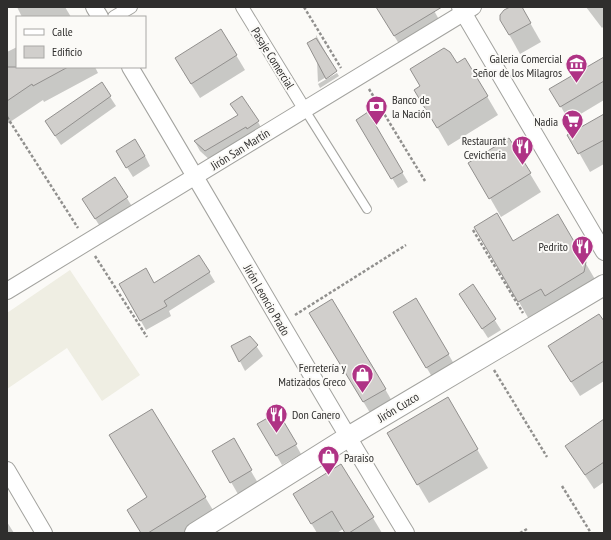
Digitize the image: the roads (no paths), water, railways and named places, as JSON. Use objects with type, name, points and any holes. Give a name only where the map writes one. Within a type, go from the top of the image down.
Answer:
[{"type":"street","points":[[94,7],[99,16]]},
{"type":"street","points":[[116,16],[131,7]]},
{"type":"street","name":"Pasaje Comercial","points":[[242,7],[305,110]]},
{"type":"street","points":[[466,9],[604,252]]},
{"type":"street","name":"Jirón San Martín","points":[[7,291],[356,79],[466,9]]},
{"type":"street","name":"Jirón Leoncio Prado","points":[[131,68],[406,533]]},
{"type":"street","name":"Jirón Cuzco","points":[[195,533],[348,436],[604,285]]},
{"type":"street","points":[[7,470],[44,533]]},
{"type":"lane","points":[[305,110],[367,209]]},
{"type":"place","name":"Galeria Comercial Señor de los Milagros","points":[[577,84]]},
{"type":"place","name":"Banco de la Nación","points":[[377,126]]},
{"type":"place","name":"Nadia","points":[[573,140]]},
{"type":"place","name":"Restaurant Cevicheria","points":[[522,166]]},
{"type":"place","name":"Pedrito","points":[[583,266]]},
{"type":"place","name":"Ferretería y Matizados Greco","points":[[362,394]]},
{"type":"place","name":"Don Canero","points":[[277,434]]},
{"type":"place","name":"Paraiso","points":[[328,476]]}]
